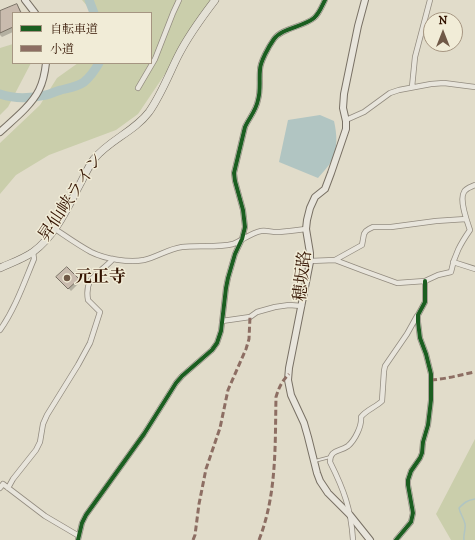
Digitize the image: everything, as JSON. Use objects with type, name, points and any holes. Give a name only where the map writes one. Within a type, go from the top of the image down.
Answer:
[{"type":"main road","points":[[25,0],[34,12]]},
{"type":"main road","name":"昇仙峡ライン","points":[[0,268],[27,256],[49,237],[94,159],[100,152],[140,122],[151,109],[187,40],[215,0]]},
{"type":"main road","name":"穂坂路","points":[[365,0],[344,94],[343,108],[346,120],[346,129],[331,174],[324,189],[315,197],[307,220],[306,229],[310,253],[309,270],[289,368],[288,380],[291,395],[304,423],[317,473],[324,487],[350,515],[370,540]]},
{"type":"main road","points":[[0,132],[24,110],[35,97],[44,77],[46,64]]},
{"type":"street","points":[[138,88],[155,59],[173,13],[180,0]]},
{"type":"street","points":[[0,488],[3,484],[45,516],[79,538],[82,523],[86,515],[144,434],[170,391],[182,376],[218,343],[228,278],[245,227],[234,173],[245,127],[253,115],[258,100],[261,63],[278,35],[315,18],[325,0]]},
{"type":"street","points":[[412,87],[415,57],[430,0]]},
{"type":"street","points":[[346,120],[364,112],[390,93],[399,90],[444,83],[475,87]]},
{"type":"street","points":[[310,261],[335,260],[397,284],[425,281],[451,272],[453,262],[461,244],[470,230],[466,219],[462,198],[463,192],[475,185]]},
{"type":"street","points":[[335,260],[362,245],[364,234],[369,228],[391,227],[428,221],[466,219]]},
{"type":"street","points":[[55,229],[91,252],[113,259],[136,261],[145,260],[169,250],[181,247],[232,244],[263,230],[272,232],[287,232],[306,229]]},
{"type":"street","points":[[0,330],[10,315],[34,258],[33,252]]},
{"type":"street","points":[[8,488],[13,479],[36,450],[40,442],[43,424],[47,414],[90,343],[100,312],[88,300],[87,291],[90,282],[113,259]]},
{"type":"street","points":[[453,262],[475,268]]},
{"type":"street","points":[[353,540],[350,515],[345,496],[330,462],[331,455],[334,452],[350,445],[358,430],[363,414],[382,401],[385,366],[407,334],[425,302],[425,281]]},
{"type":"street","points":[[222,321],[250,317],[257,312],[275,307],[289,305],[302,306]]},
{"type":"street","points":[[396,540],[412,519],[408,480],[411,471],[422,454],[431,400],[431,374],[420,338],[418,314]]},
{"type":"lane","points":[[314,461],[331,457]]},
{"type":"green space","points":[[82,0],[215,0],[138,114],[116,130],[49,155],[16,175],[0,194],[0,143],[40,105],[57,78],[77,64],[152,64],[152,12],[92,12]]},
{"type":"green space","points":[[12,44],[12,64],[30,64],[8,107],[0,115],[0,48]]},
{"type":"green space","points":[[475,439],[475,540],[451,540],[436,514]]},
{"type":"shaded area","points":[[320,115],[334,121],[336,141],[332,160],[318,178],[279,162],[288,120]]},
{"type":"building","points":[[17,4],[21,12],[12,12],[12,27],[0,33],[0,11]]},
{"type":"building","name":"元正寺","points":[[67,267],[79,279],[68,289],[56,277]]},
{"type":"waterway","points":[[89,0],[94,12]]},
{"type":"waterway","points":[[0,94],[23,98],[48,95],[59,90],[81,84],[98,64]]},
{"type":"waterway","points":[[464,540],[465,524],[459,508],[466,502],[475,499]]},
{"type":"marked path","points":[[193,540],[206,469],[220,428],[228,390],[249,339],[250,317]]},
{"type":"marked path","points":[[431,380],[475,372]]},
{"type":"marked path","points":[[259,540],[265,523],[272,487],[275,451],[276,397],[281,384],[289,374]]},
{"type":"cycle path","points":[[78,540],[82,523],[86,515],[144,434],[176,383],[212,350],[217,343],[221,331],[228,278],[245,227],[243,210],[234,173],[245,127],[257,104],[261,63],[274,39],[278,35],[314,18],[325,0]]},
{"type":"cycle path","points":[[396,540],[411,522],[413,513],[408,480],[411,471],[422,453],[423,442],[428,425],[431,400],[431,374],[420,338],[418,322],[418,315],[425,302],[425,281]]},
{"type":"place","name":"元正寺","points":[[67,278]]}]
